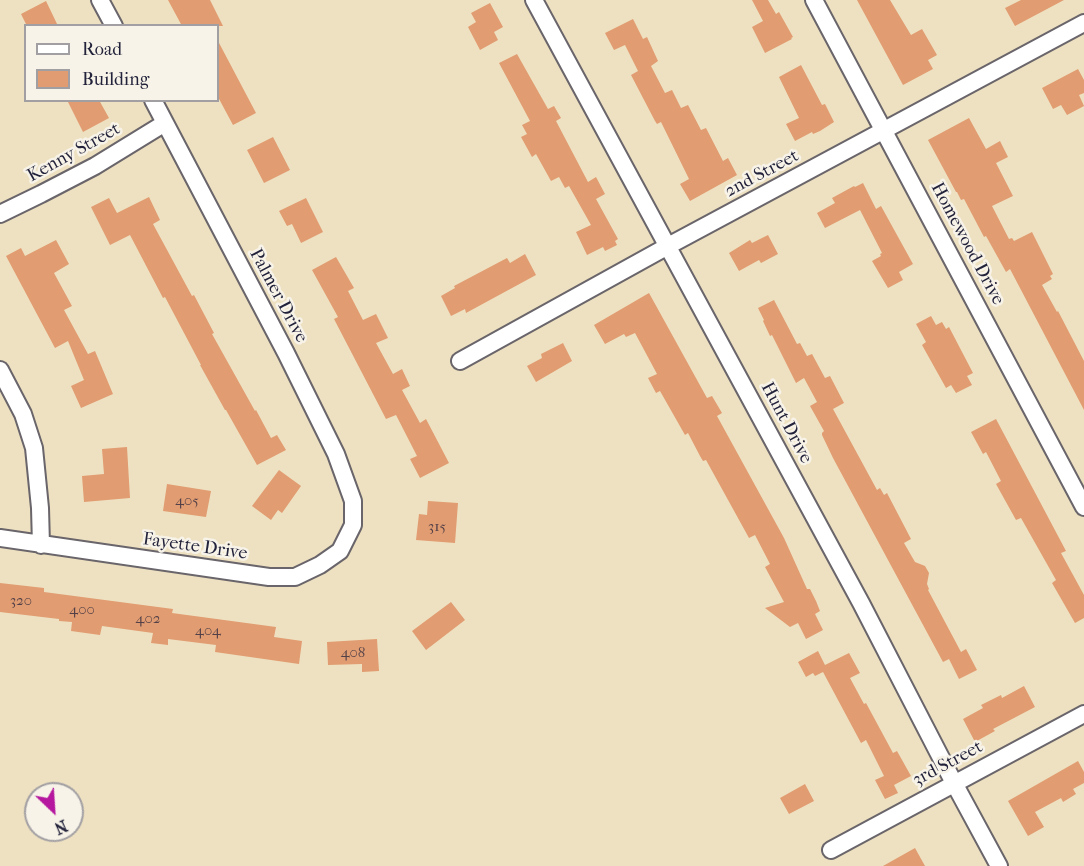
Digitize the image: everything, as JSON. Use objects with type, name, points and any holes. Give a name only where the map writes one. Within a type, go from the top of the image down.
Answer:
[{"type":"street","points":[[100,0],[113,24]]},
{"type":"street","name":"Hunt Drive","points":[[534,0],[861,603],[999,866]]},
{"type":"street","name":"Homewood Drive","points":[[814,0],[1084,507]]},
{"type":"street","name":"2nd Street","points":[[460,361],[668,246],[1084,23]]},
{"type":"street","name":"Palmer Drive","points":[[154,102],[286,353],[332,446],[353,501],[354,515]]},
{"type":"street","name":"Kenny Street","points":[[0,214],[95,166],[165,123]]},
{"type":"street","points":[[0,370],[23,414],[34,448],[41,545]]},
{"type":"street","name":"Fayette Drive","points":[[0,538],[269,577],[295,576],[320,565],[340,550],[353,525],[354,515]]},
{"type":"street","name":"3rd Street","points":[[831,850],[1084,714]]},
{"type":"building","points":[[168,0],[210,0],[223,26],[219,24],[181,24]]},
{"type":"building","points":[[752,0],[768,0],[776,14],[779,12],[792,39],[765,53],[752,27],[763,21]]},
{"type":"building","points":[[857,0],[890,0],[911,35],[922,29],[937,55],[928,60],[933,69],[903,85]]},
{"type":"building","points":[[1021,0],[1064,0],[1015,26],[1005,8]]},
{"type":"building","points":[[46,1],[57,24],[26,24],[21,14]]},
{"type":"building","points":[[490,3],[503,27],[494,32],[498,40],[480,50],[468,27],[476,22],[471,13]]},
{"type":"building","points":[[633,19],[643,39],[647,37],[658,61],[651,66],[665,93],[672,90],[681,108],[688,105],[701,130],[706,128],[723,161],[728,158],[737,175],[690,201],[680,184],[689,179],[661,122],[657,124],[655,121],[631,75],[638,71],[625,45],[614,50],[605,33]]},
{"type":"building","points":[[219,43],[256,113],[233,125],[219,99]]},
{"type":"building","points":[[517,54],[548,109],[554,106],[561,118],[556,121],[588,182],[596,177],[605,194],[596,199],[618,239],[615,241],[617,245],[605,251],[603,247],[587,255],[576,232],[591,225],[569,186],[565,188],[559,177],[551,181],[536,154],[532,157],[521,137],[527,134],[522,125],[530,121],[499,63]]},
{"type":"building","points":[[801,65],[822,105],[825,104],[834,122],[820,131],[813,134],[812,132],[795,141],[786,124],[799,118],[779,77]]},
{"type":"building","points":[[1078,69],[1084,80],[1084,93],[1079,95],[1084,106],[1067,115],[1061,105],[1053,109],[1042,88]]},
{"type":"building","points":[[68,102],[100,102],[109,118],[83,132]]},
{"type":"building","points":[[969,118],[986,149],[1000,141],[1008,157],[996,163],[1013,196],[992,206],[1009,239],[1012,238],[1014,241],[1032,232],[1053,274],[1050,276],[1052,279],[1042,285],[1084,361],[1084,410],[1010,269],[1006,272],[964,199],[961,200],[956,192],[928,140]]},
{"type":"building","points":[[273,137],[290,170],[264,183],[247,150]]},
{"type":"building","points":[[863,183],[876,209],[881,206],[913,264],[899,272],[903,280],[888,288],[872,261],[882,253],[860,210],[825,228],[817,213],[835,203],[832,198]]},
{"type":"building","points":[[149,197],[160,220],[153,224],[192,296],[194,295],[214,333],[212,334],[271,438],[277,435],[286,450],[257,465],[130,235],[110,245],[91,207],[109,198],[117,213]]},
{"type":"building","points":[[306,198],[323,232],[301,243],[292,224],[287,226],[279,211]]},
{"type":"building","points":[[768,235],[778,254],[761,263],[759,260],[739,271],[729,253],[750,240],[752,243]]},
{"type":"building","points":[[56,240],[69,264],[54,273],[72,306],[64,310],[88,354],[95,351],[113,394],[81,408],[71,386],[84,380],[68,341],[55,348],[6,256],[21,248],[25,256]]},
{"type":"building","points":[[525,254],[536,275],[466,313],[465,309],[451,316],[441,296],[455,288],[454,286],[507,258],[510,263]]},
{"type":"building","points":[[336,257],[354,288],[348,291],[363,320],[376,314],[388,338],[376,343],[393,374],[402,369],[410,386],[402,390],[420,423],[426,419],[449,463],[420,478],[410,459],[417,456],[396,415],[386,419],[334,319],[338,317],[312,270]]},
{"type":"building","points":[[649,293],[707,398],[712,396],[722,413],[717,416],[784,538],[807,589],[810,589],[816,601],[820,611],[815,614],[823,630],[806,639],[798,623],[790,627],[765,608],[784,602],[765,567],[770,564],[755,535],[749,538],[706,460],[703,461],[688,433],[685,435],[660,391],[656,393],[648,378],[657,374],[635,333],[626,337],[624,334],[605,344],[594,325]]},
{"type":"building","points":[[774,300],[797,344],[800,343],[807,356],[812,354],[825,378],[830,376],[844,403],[833,409],[877,490],[880,488],[884,495],[887,493],[911,539],[904,543],[915,562],[925,566],[929,573],[928,590],[961,652],[966,649],[977,670],[959,679],[949,659],[943,662],[833,458],[822,435],[824,431],[810,406],[817,402],[804,378],[796,383],[772,335],[770,336],[758,308]]},
{"type":"building","points":[[931,316],[936,325],[942,322],[946,329],[949,327],[973,373],[967,376],[972,385],[956,393],[951,385],[946,388],[922,345],[926,342],[916,324]]},
{"type":"building","points":[[563,343],[572,361],[536,382],[527,366],[542,358],[541,354]]},
{"type":"building","points":[[996,419],[1066,551],[1061,553],[1084,595],[1084,618],[1075,623],[1052,583],[1056,580],[1021,518],[1016,520],[996,484],[1001,481],[986,452],[983,454],[971,432]]},
{"type":"building","points":[[127,447],[130,498],[84,502],[82,476],[104,474],[102,449]]},
{"type":"building","points":[[279,470],[301,486],[282,513],[278,510],[271,520],[252,506]]},
{"type":"building","points":[[167,484],[211,491],[206,517],[163,511]]},
{"type":"building","points":[[428,501],[458,503],[455,543],[416,540],[419,514],[427,515]]},
{"type":"building","points":[[0,583],[44,588],[44,592],[173,609],[172,613],[276,627],[274,637],[302,641],[299,664],[215,652],[216,645],[168,639],[168,645],[151,643],[153,633],[102,626],[100,635],[71,631],[72,622],[0,612]]},
{"type":"building","points":[[451,602],[465,620],[426,650],[412,631]]},
{"type":"building","points":[[377,639],[379,671],[362,672],[362,664],[328,665],[327,642]]},
{"type":"building","points":[[818,651],[825,665],[849,653],[860,673],[850,678],[893,753],[897,751],[911,776],[894,785],[898,793],[885,799],[875,780],[884,776],[866,740],[861,743],[823,672],[815,676],[813,673],[806,677],[798,662]]},
{"type":"building","points":[[1024,686],[1035,707],[993,729],[995,731],[975,742],[963,719],[983,708],[981,705],[1001,695],[1002,698]]},
{"type":"building","points":[[1078,761],[1084,772],[1084,783],[1073,789],[1076,794],[1063,802],[1061,798],[1035,812],[1044,827],[1028,836],[1008,801]]},
{"type":"building","points":[[805,784],[814,801],[789,814],[780,798]]},
{"type":"building","points":[[915,848],[925,866],[883,866]]}]
